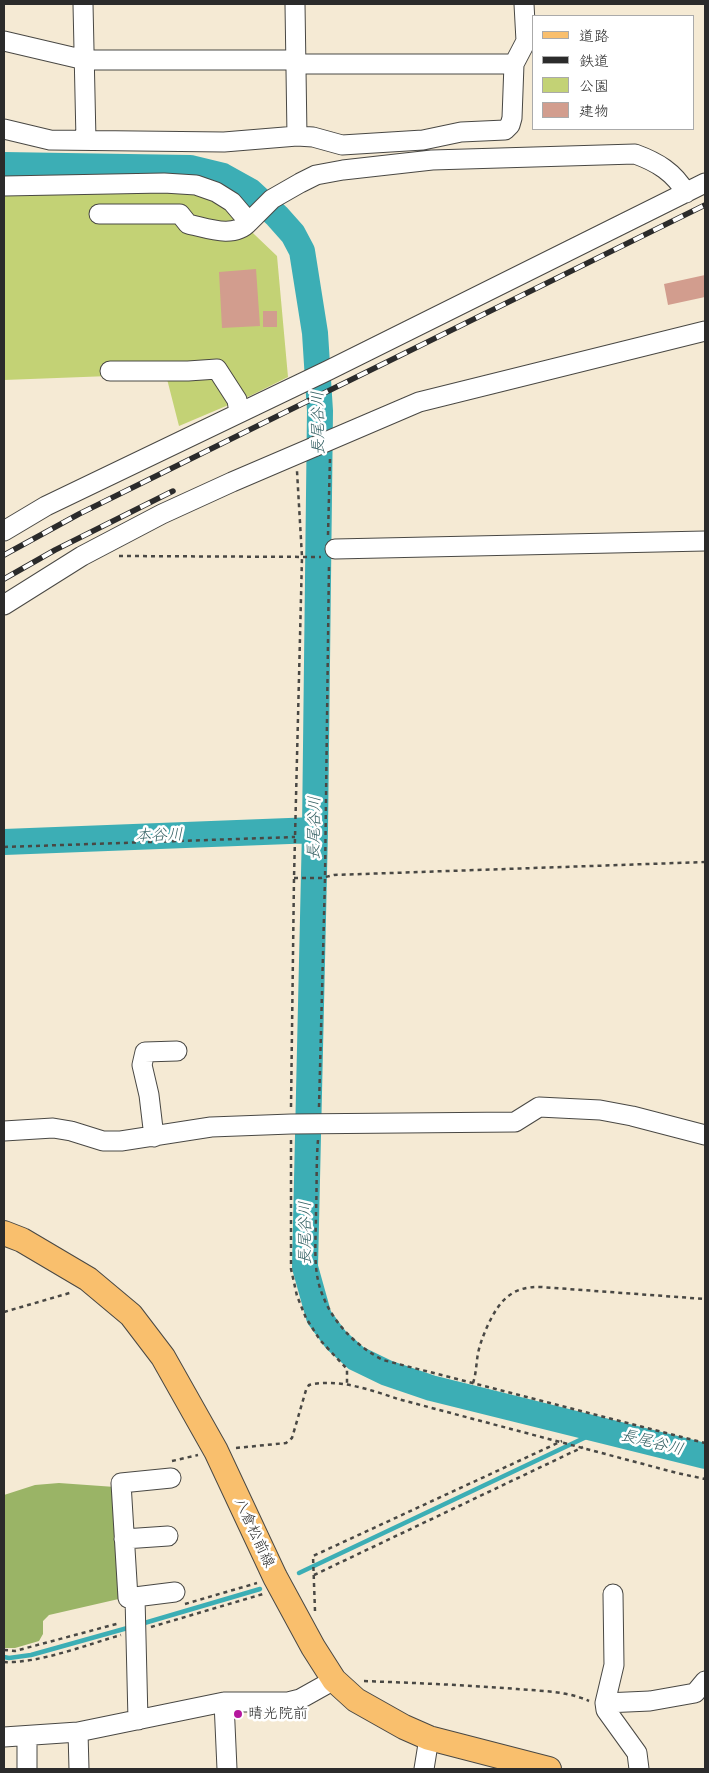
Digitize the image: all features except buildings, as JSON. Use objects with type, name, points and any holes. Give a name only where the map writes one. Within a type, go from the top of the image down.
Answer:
[{"type":"main road","name":"八倉松前線","points":[[4,1233],[22,1240],[88,1279],[131,1315],[162,1357],[216,1451],[275,1577],[334,1680],[364,1704],[404,1727],[429,1738],[549,1769]]},
{"type":"street","points":[[83,4],[86,140]]},
{"type":"street","points":[[296,4],[298,136]]},
{"type":"street","points":[[4,129],[50,140],[224,142],[298,136],[313,137],[342,145],[423,140],[461,132],[505,130],[512,118],[514,64],[526,40],[524,4]]},
{"type":"street","points":[[4,41],[84,60],[514,64]]},
{"type":"street","points":[[99,214],[180,214],[188,224],[233,232],[245,227],[272,199],[316,175],[432,160],[635,154],[654,161],[672,174],[686,193]]},
{"type":"street","points":[[4,186],[164,183],[196,186],[216,192],[232,202],[251,220]]},
{"type":"street","points":[[4,531],[46,506],[325,372],[705,183]]},
{"type":"street","points":[[4,605],[82,556],[144,523],[297,453],[419,402],[705,331]]},
{"type":"street","points":[[110,372],[188,372],[217,369],[237,400],[239,414]]},
{"type":"street","points":[[329,551],[705,541]]},
{"type":"street","points":[[154,1137],[149,1095],[142,1066],[145,1052],[177,1051]]},
{"type":"street","points":[[4,1131],[53,1128],[71,1131],[103,1141],[135,1140],[210,1127],[515,1122],[539,1107],[618,1112],[705,1135]]},
{"type":"street","points":[[171,1478],[120,1482],[128,1598],[175,1592]]},
{"type":"street","points":[[124,1539],[168,1536]]},
{"type":"street","points":[[613,1594],[614,1665],[605,1703],[606,1710],[637,1753],[640,1769]]},
{"type":"street","points":[[135,1597],[138,1720]]},
{"type":"street","points":[[4,1736],[78,1732],[224,1702],[288,1702],[300,1699],[334,1680]]},
{"type":"street","points":[[605,1703],[650,1701],[695,1694],[705,1681]]},
{"type":"street","points":[[224,1702],[227,1769]]},
{"type":"street","points":[[78,1732],[79,1769]]},
{"type":"street","points":[[27,1736],[27,1769]]},
{"type":"street","points":[[424,1769],[429,1738]]},
{"type":"path","points":[[328,440],[329,551],[325,878],[291,1269],[306,1318],[315,1333],[335,1358],[347,1369],[347,1385]]},
{"type":"path","points":[[297,453],[303,557],[294,878],[305,1124],[317,1275],[321,1288],[332,1313],[343,1329],[356,1343],[369,1353],[383,1360],[705,1443]]},
{"type":"path","points":[[112,556],[303,557],[329,551]]},
{"type":"path","points":[[4,847],[295,837]]},
{"type":"path","points":[[294,878],[705,862]]},
{"type":"path","points":[[473,1383],[477,1373],[478,1350],[491,1319],[503,1300],[520,1289],[530,1286],[705,1299]]},
{"type":"path","points":[[4,1312],[16,1310],[56,1296],[97,1287]]},
{"type":"path","points":[[216,1451],[286,1443],[292,1438],[306,1390],[309,1385],[318,1383],[347,1385],[371,1390],[705,1479]]},
{"type":"path","points":[[299,1621],[315,1611],[313,1556],[563,1442]]},
{"type":"path","points":[[314,1574],[583,1447]]},
{"type":"path","points":[[334,1680],[508,1688],[571,1694],[592,1702],[605,1703]]},
{"type":"green space","points":[[174,190],[207,196],[233,214],[277,256],[288,377],[252,395],[179,426],[167,379],[136,375],[4,380],[4,196]]},
{"type":"green space","points":[[59,1483],[115,1487],[123,1598],[49,1615],[43,1621],[43,1634],[39,1641],[15,1648],[4,1648],[4,1495],[35,1485]]},
{"type":"waterway","name":"長尾谷川","points":[[4,165],[190,168],[223,176],[250,191],[277,216],[293,234],[302,251],[315,333],[320,411],[315,830],[305,1267],[319,1317],[336,1340],[356,1358],[387,1373],[431,1388],[705,1456]]},
{"type":"waterway","name":"本谷川","points":[[4,842],[315,830]]},
{"type":"waterway","points":[[299,1573],[601,1430]]},
{"type":"waterway","points":[[141,1624],[260,1589]]},
{"type":"waterway","points":[[4,1657],[31,1655],[131,1627]]},
{"type":"railway","points":[[4,555],[79,514],[705,205]]},
{"type":"railway","points":[[4,579],[55,550],[173,491]]},
{"type":"place","name":"晴光院前","points":[[238,1714]]}]
